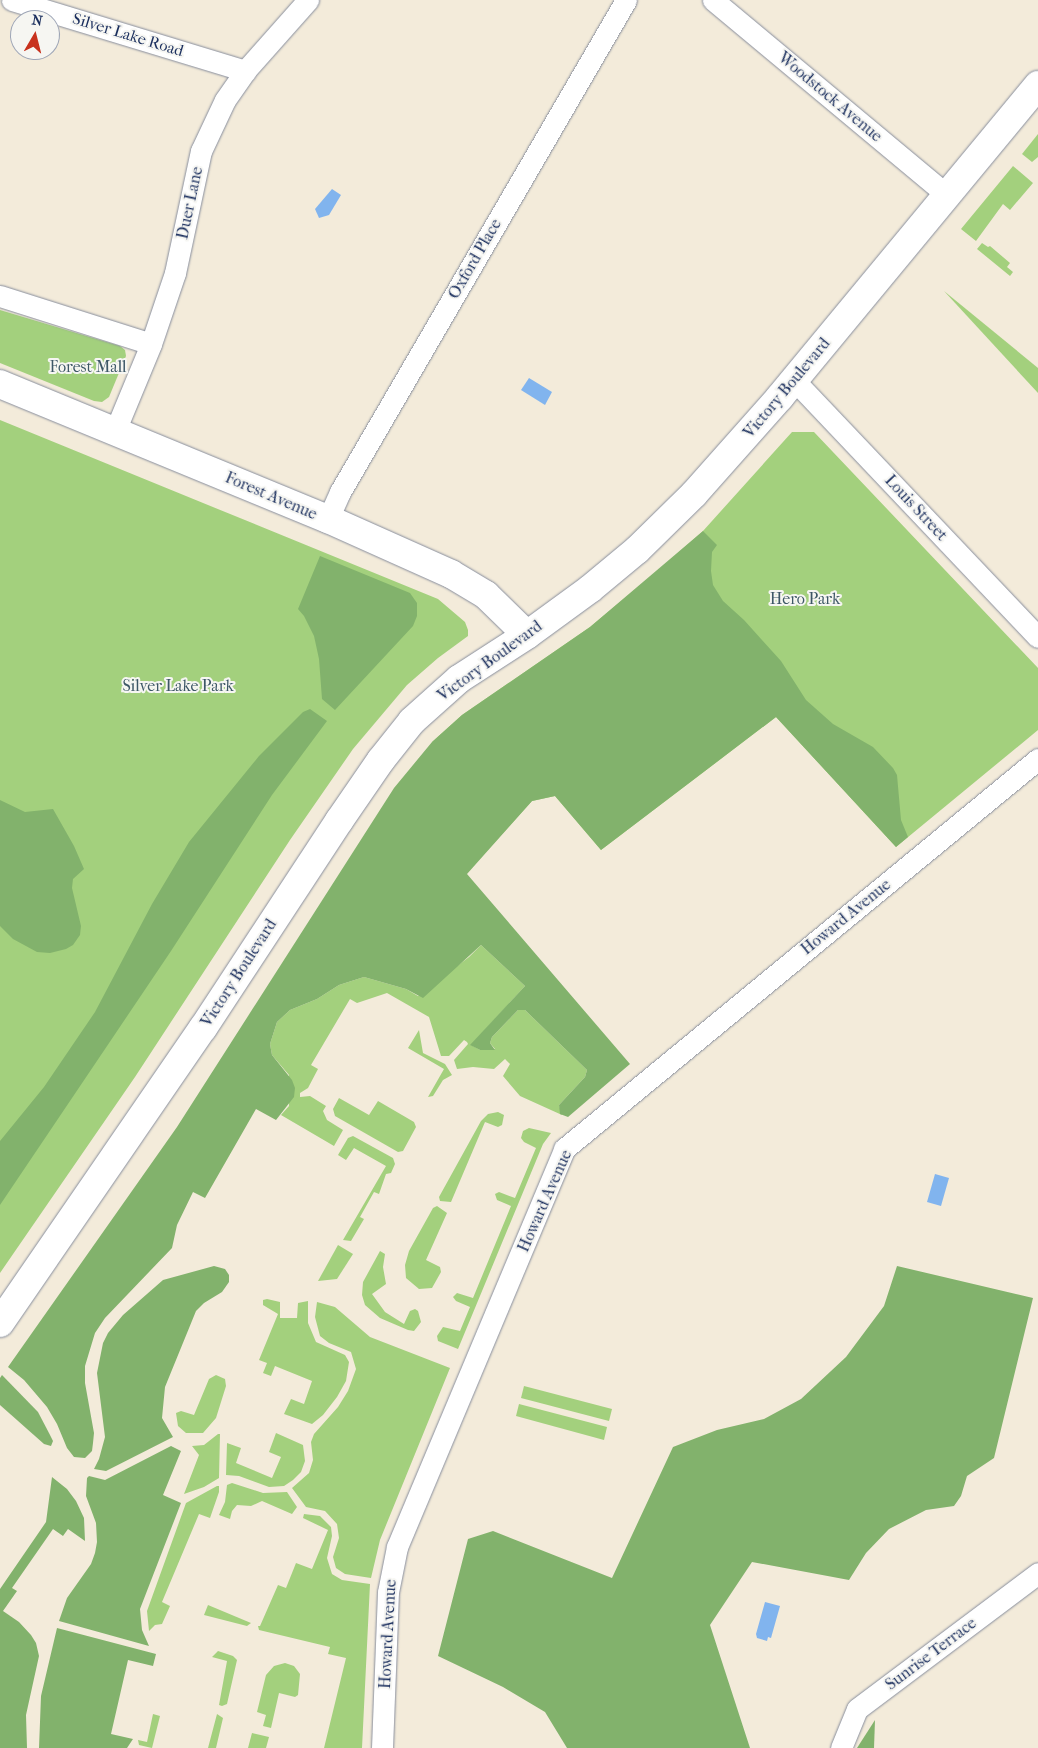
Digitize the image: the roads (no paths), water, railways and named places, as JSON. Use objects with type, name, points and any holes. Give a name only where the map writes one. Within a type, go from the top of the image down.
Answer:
[{"type":"main road","name":"Victory Boulevard","points":[[0,1323],[203,1028],[381,760],[412,721],[459,679],[527,635],[604,578],[669,520],[794,380],[1038,85]]},
{"type":"main road","name":"Forest Avenue","points":[[0,384],[328,519],[451,574],[486,595],[527,635]]},
{"type":"street","name":"Silver Lake Road","points":[[12,0],[245,71]]},
{"type":"street","name":"Duer Lane","points":[[116,431],[151,344],[175,273],[201,151],[224,100],[245,71],[308,0]]},
{"type":"street","name":"Oxford Place","points":[[328,519],[340,492],[626,0]]},
{"type":"street","name":"Woodstock Avenue","points":[[713,0],[947,195]]},
{"type":"street","points":[[0,296],[151,344]]},
{"type":"street","name":"Louis Street","points":[[794,380],[1038,637]]},
{"type":"street","name":"Howard Avenue","points":[[382,1748],[388,1592],[397,1547],[564,1149],[1038,759]]},
{"type":"street","name":"Sunrise Terrace","points":[[841,1748],[857,1709],[1038,1573]]},
{"type":"water","points":[[332,189],[341,195],[329,215],[319,218],[315,209]]},
{"type":"water","points":[[529,378],[552,392],[545,405],[521,390]]},
{"type":"water","points":[[935,1174],[949,1178],[941,1206],[927,1202]]},
{"type":"water","points":[[765,1602],[780,1606],[771,1638],[768,1637],[767,1641],[757,1638],[756,1634]]},
{"type":"park label","name":"Forest Mall","points":[[88,367]]},
{"type":"park label","name":"Hero Park","points":[[805,599]]},
{"type":"park label","name":"Silver Lake Park","points":[[178,686]]}]
